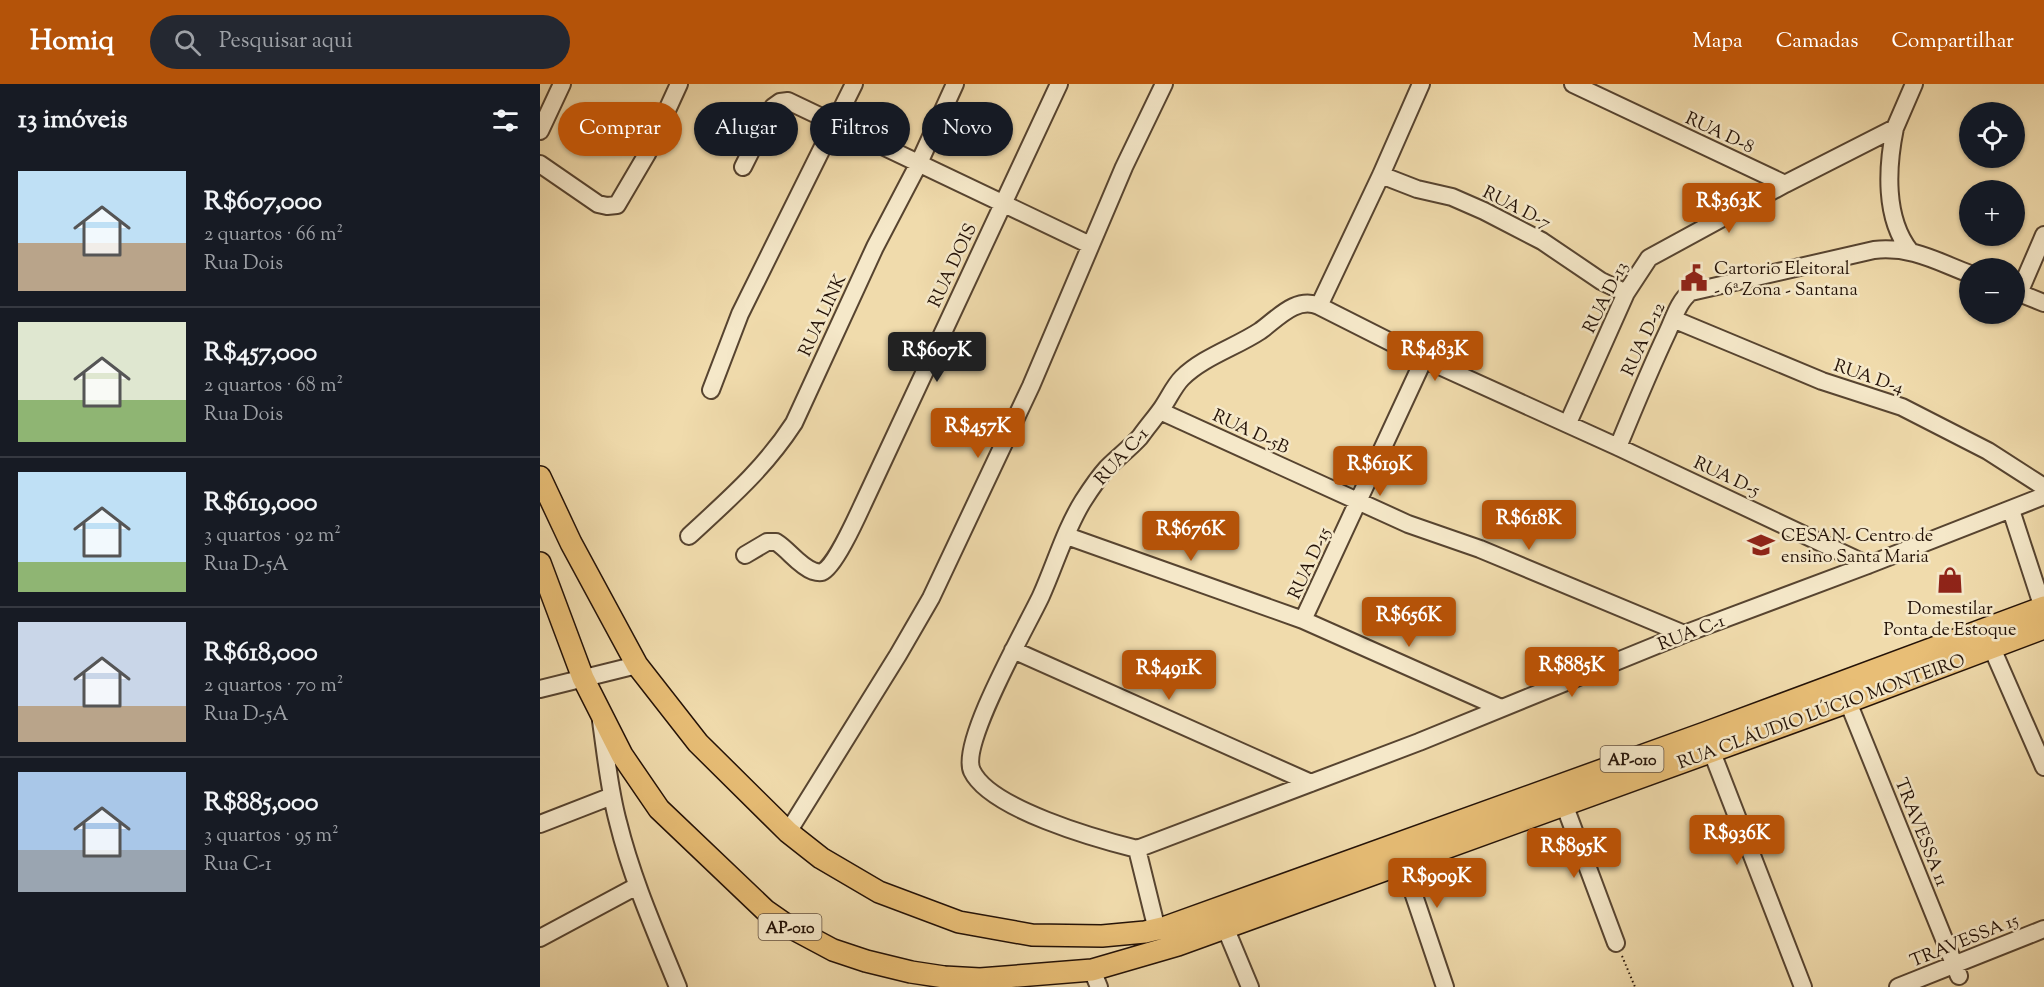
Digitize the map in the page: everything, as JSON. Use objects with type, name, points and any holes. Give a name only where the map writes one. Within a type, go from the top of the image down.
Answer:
[{"type":"main road","name":"AP-010","points":[[540,477],[545,500],[637,665],[698,743],[788,832],[821,858],[879,892],[959,922],[1032,935],[1160,940]]},
{"type":"main road","name":"AP-010","points":[[541,570],[599,713],[622,755],[659,809],[765,910],[819,943],[866,962],[968,983],[980,979],[1094,982],[1160,940],[1222,918]]},
{"type":"main road","name":"RUA CLÁUDIO LÚCIO MONTEIRO","points":[[1400,853],[1564,804],[1708,742],[1848,702],[2044,614]]},
{"type":"main road","name":"RUA CLÁUDIO LÚCIO MONTEIRO","points":[[1222,918],[1988,639]]},
{"type":"street","points":[[540,131],[562,84]]},
{"type":"street","points":[[540,164],[598,204],[617,205],[647,154],[679,84]]},
{"type":"street","points":[[845,102],[854,84]]},
{"type":"street","name":"RUA LINK","points":[[689,536],[759,470],[794,423],[875,248],[919,163],[955,84]]},
{"type":"street","name":"RUA DOIS","points":[[745,555],[771,542],[780,545],[805,567],[816,572],[822,572],[831,563],[863,504],[1059,84]]},
{"type":"street","points":[[788,832],[898,655],[931,597],[1031,386],[1124,167],[1164,84]]},
{"type":"street","points":[[1318,306],[1381,176],[1421,84]]},
{"type":"street","name":"RUA D-8","points":[[1573,84],[1785,184]]},
{"type":"street","points":[[1910,251],[1900,239],[1896,228],[1888,173],[1895,128],[1914,84]]},
{"type":"street","points":[[742,167],[773,108],[780,102],[788,101],[810,111]]},
{"type":"street","name":"RUA D-13","points":[[1568,423],[1626,293],[1645,262],[1657,253],[1785,184],[1895,128]]},
{"type":"street","points":[[711,390],[740,315],[819,156]]},
{"type":"street","points":[[905,156],[1090,245]]},
{"type":"street","name":"RUA D-7","points":[[1381,176],[1417,189],[1452,197],[1484,211],[1542,241],[1600,281],[1626,293]]},
{"type":"street","points":[[2025,275],[2044,235]]},
{"type":"street","name":"RUA D-12","points":[[1618,447],[1648,372],[1685,296],[1699,289],[1874,250],[1893,248],[1910,251],[1959,270]]},
{"type":"street","points":[[2025,295],[2044,303]]},
{"type":"street","name":"RUA C-1","points":[[1318,306],[1309,303],[1296,306],[1247,339],[1183,377],[1135,442],[1098,479],[1078,510],[973,743],[970,763],[975,775],[992,794],[1012,805],[1075,830],[1137,849],[1419,742],[1684,634],[1868,565],[2044,495]]},
{"type":"street","name":"RUA D-5","points":[[1318,306],[1424,358],[1568,423],[1868,565]]},
{"type":"street","name":"RUA D-4","points":[[1673,319],[1822,381],[1902,407],[1988,450],[2044,487]]},
{"type":"street","name":"RUA D-15","points":[[1303,620],[1424,358]]},
{"type":"street","name":"RUA D-5B","points":[[1160,411],[1427,531],[1480,549],[1684,634]]},
{"type":"street","points":[[2010,510],[2044,614]]},
{"type":"street","points":[[1067,536],[1303,620],[1501,708]]},
{"type":"street","points":[[1988,639],[2044,767]]},
{"type":"street","points":[[1013,650],[1311,783]]},
{"type":"street","points":[[540,689],[637,665]]},
{"type":"street","name":"TRAVESSA 11","points":[[1848,702],[1957,970]]},
{"type":"street","points":[[599,713],[612,796],[637,886],[678,987]]},
{"type":"street","points":[[1708,742],[1803,987]]},
{"type":"street","points":[[540,824],[612,796]]},
{"type":"street","points":[[1564,804],[1616,943]]},
{"type":"street","points":[[1137,849],[1160,940]]},
{"type":"street","points":[[1400,853],[1445,987]]},
{"type":"street","points":[[540,938],[637,886]]},
{"type":"street","points":[[1222,918],[1250,987]]},
{"type":"street","name":"TRAVESSA 15","points":[[1899,987],[1957,970],[2044,929]]},
{"type":"path","points":[[1616,943],[1635,987]]},
{"type":"place","name":"Cartorio Eleitoral - 6ª Zona - Santana","points":[[1694,278]]},
{"type":"place","name":"CESAN- Centro de ensino Santa Maria","points":[[1761,545]]},
{"type":"place","name":"Domestilar Ponta de Estoque","points":[[1950,580]]}]
